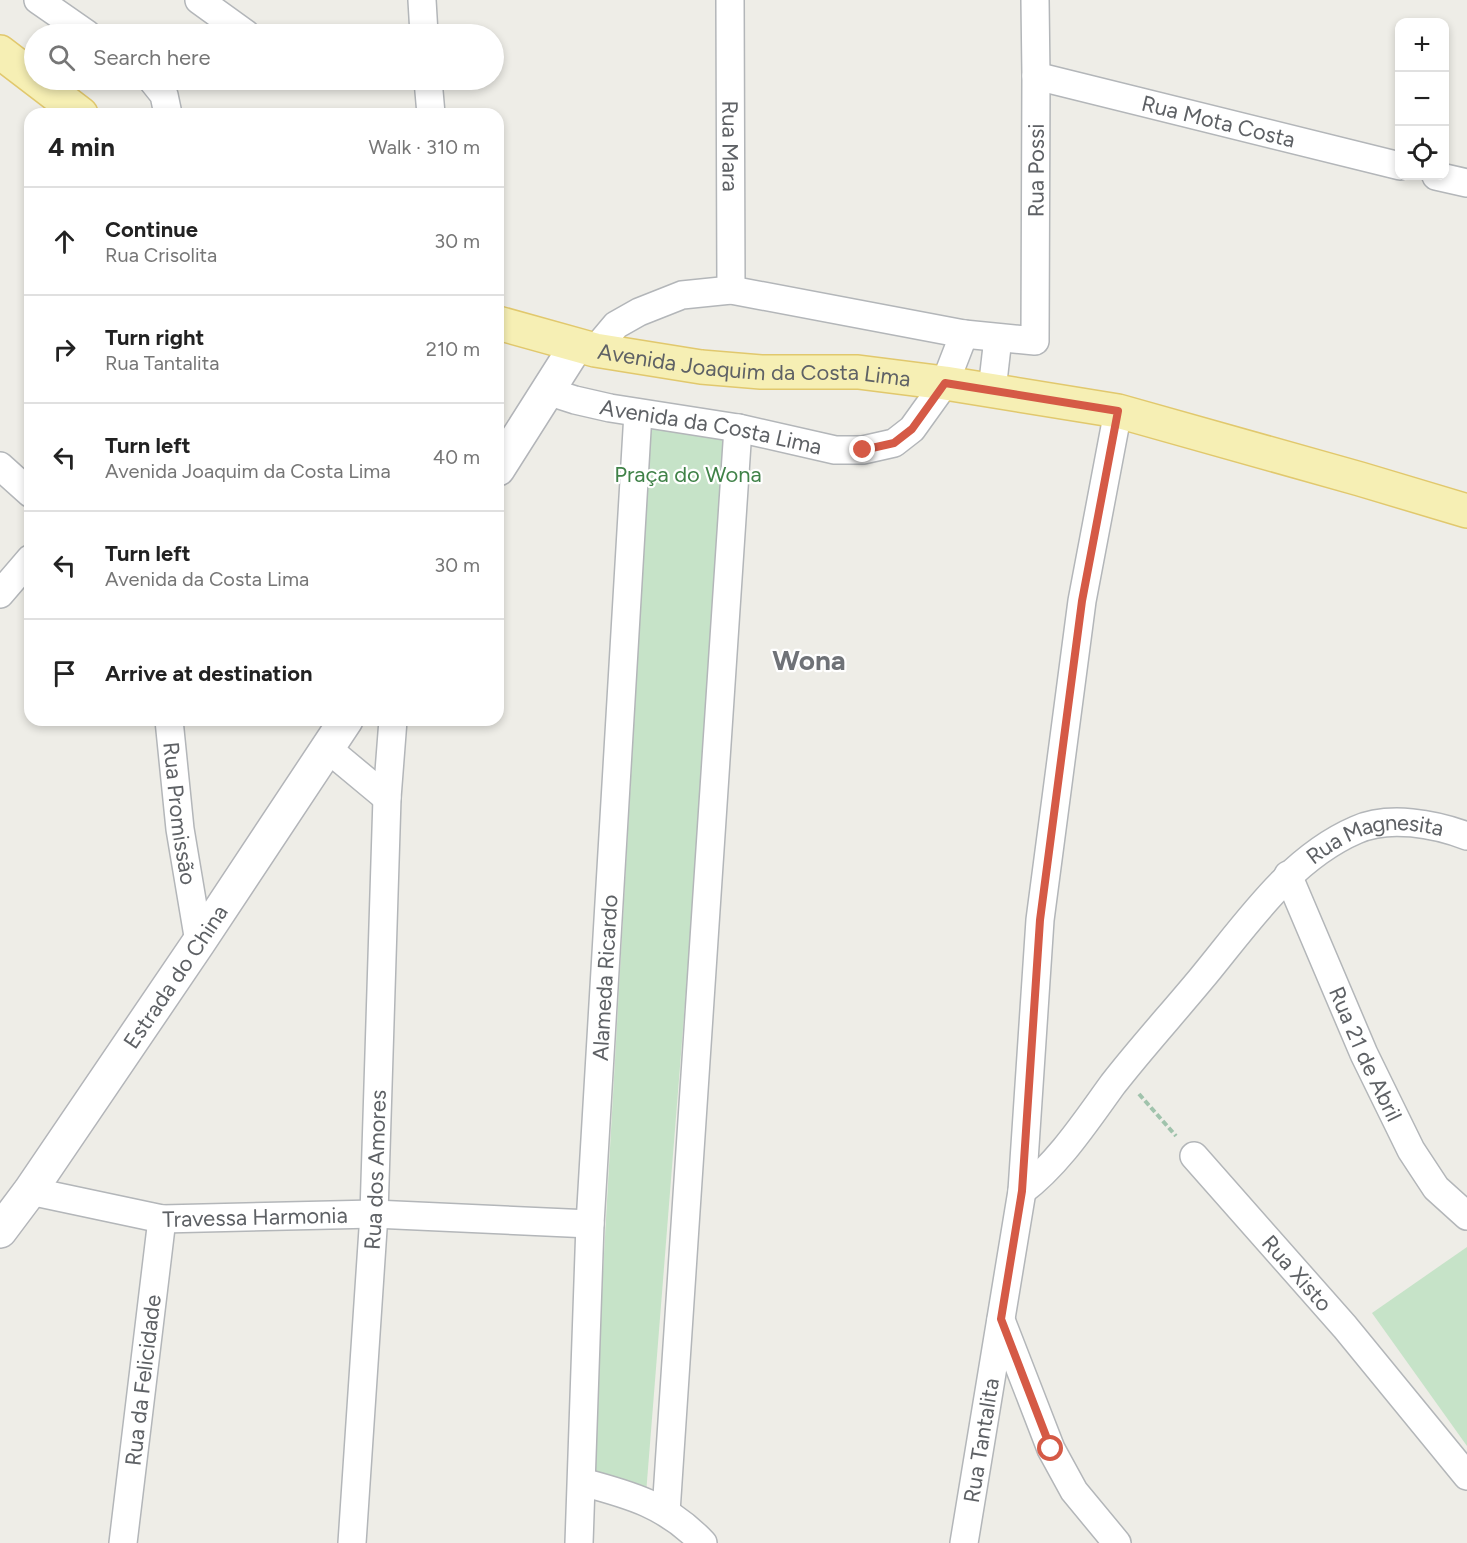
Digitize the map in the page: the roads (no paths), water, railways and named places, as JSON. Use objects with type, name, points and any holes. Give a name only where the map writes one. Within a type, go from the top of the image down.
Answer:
[{"type":"main road","points":[[0,52],[24,70]]},
{"type":"main road","points":[[50,90],[73,108]]},
{"type":"main road","name":"Avenida Joaquim da Costa Lima","points":[[504,325],[585,348],[701,367],[751,372],[858,372],[992,390],[1118,411],[1467,511]]},
{"type":"main road","points":[[504,459],[547,391],[585,348]]},
{"type":"main road","name":"Estrada do China","points":[[0,1232],[199,942],[342,726]]},
{"type":"street","points":[[38,0],[73,24]]},
{"type":"street","points":[[199,0],[232,24]]},
{"type":"street","points":[[422,0],[423,24]]},
{"type":"street","name":"Rua Mara","points":[[730,0],[731,290]]},
{"type":"street","name":"Rua Possi","points":[[998,338],[1035,341],[1035,0]]},
{"type":"street","name":"Rua Mota Costa","points":[[1036,76],[1395,165]]},
{"type":"street","points":[[160,90],[164,95],[167,108]]},
{"type":"street","points":[[429,90],[430,108]]},
{"type":"street","points":[[1449,179],[1467,183]]},
{"type":"street","points":[[585,348],[616,325],[639,312],[682,295],[731,290],[963,334],[998,338],[992,390]]},
{"type":"street","name":"Avenida da Costa Lima","points":[[547,391],[575,400],[638,413],[738,428],[835,450],[863,450],[894,443],[912,429],[945,383],[963,334]]},
{"type":"street","name":"Rua Tantalita","points":[[964,1543],[1022,1191],[1040,920],[1082,601],[1118,411]]},
{"type":"street","name":"Alameda Ricardo","points":[[579,1543],[590,1224],[638,413]]},
{"type":"street","points":[[666,1512],[738,428]]},
{"type":"street","points":[[0,465],[24,487]]},
{"type":"street","points":[[0,594],[24,566]]},
{"type":"street","name":"Rua Promissão","points":[[170,726],[180,829],[199,942]]},
{"type":"street","name":"Rua dos Amores","points":[[352,1543],[374,1214],[387,798],[393,726]]},
{"type":"street","points":[[328,749],[387,798]]},
{"type":"street","name":"Rua Magnesita","points":[[1022,1191],[1032,1184],[1058,1155],[1121,1074],[1288,875],[1327,846],[1358,829],[1391,822],[1447,829],[1467,836]]},
{"type":"street","name":"Rua 21 de Abril","points":[[1288,875],[1364,1054],[1411,1150],[1436,1188],[1467,1216]]},
{"type":"street","name":"Rua Xisto","points":[[1194,1156],[1345,1327],[1467,1476]]},
{"type":"street","name":"Travessa Harmonia","points":[[30,1191],[162,1219],[374,1214],[590,1224]]},
{"type":"street","name":"Rua da Felicidade","points":[[123,1543],[162,1219]]},
{"type":"street","points":[[1001,1319],[1051,1449],[1074,1491],[1117,1543]]},
{"type":"street","points":[[582,1482],[631,1495],[666,1512],[703,1543]]},
{"type":"district","name":"Wona","points":[[809,660]]},
{"type":"park label","name":"Praça do Wona","points":[[688,474]]}]
